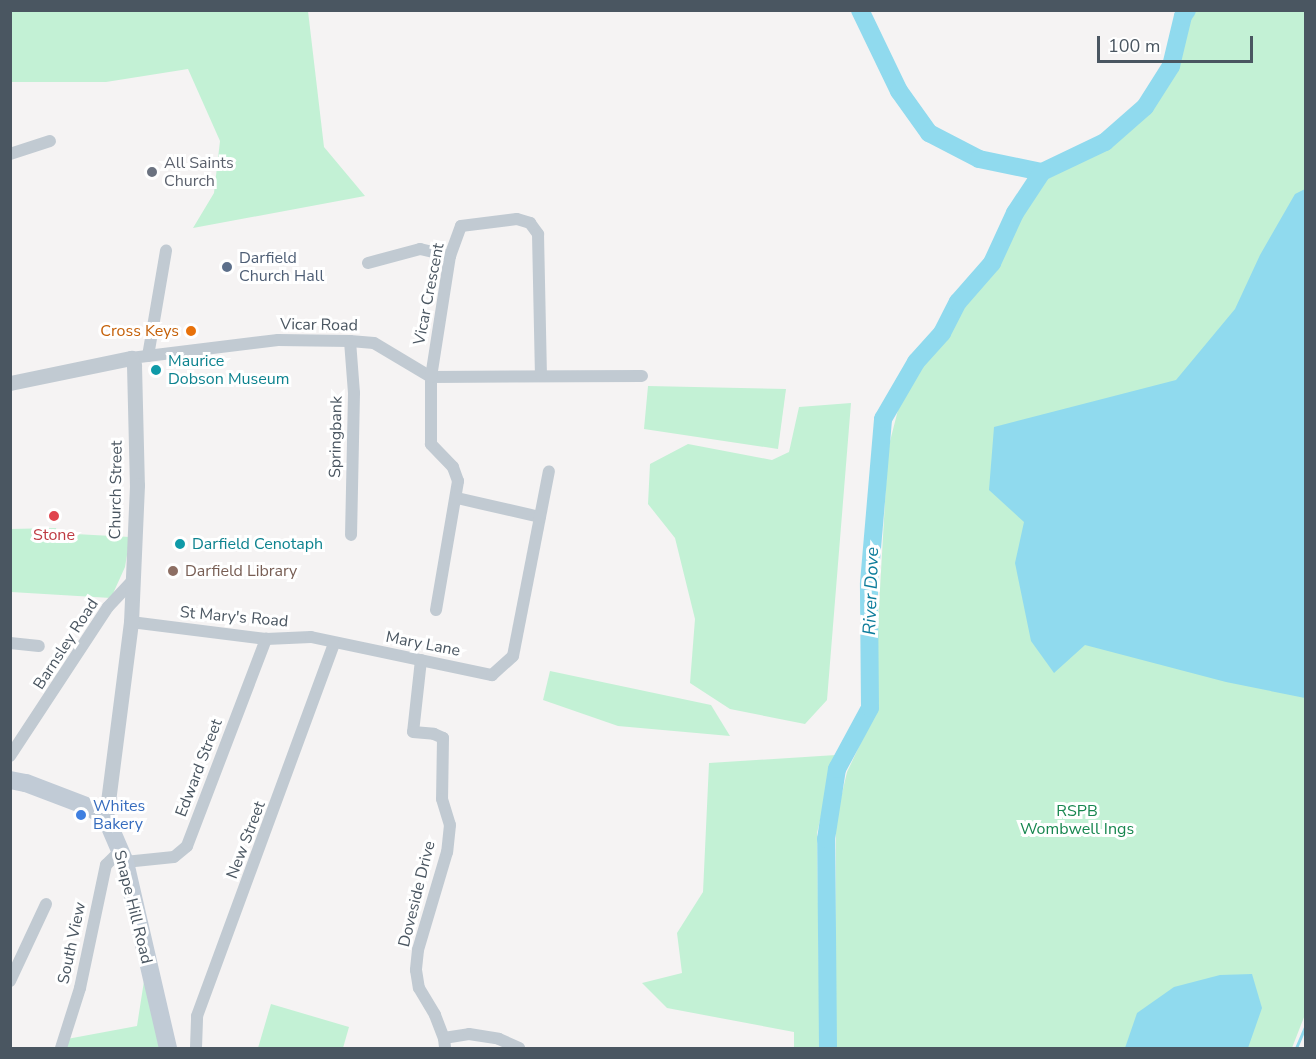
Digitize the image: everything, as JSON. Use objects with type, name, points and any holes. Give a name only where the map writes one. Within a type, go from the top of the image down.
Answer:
[{"type":"main road","points":[[10,780],[26,783],[89,807],[106,818]]},
{"type":"main road","name":"Snape Hill Road","points":[[106,818],[123,856],[168,1048]]},
{"type":"street","points":[[10,154],[50,141]]},
{"type":"street","name":"Vicar Crescent","points":[[436,610],[457,498],[458,481],[453,467],[431,444],[431,377],[450,256],[461,226],[517,219],[530,223],[538,234],[541,375]]},
{"type":"street","points":[[368,263],[420,249],[450,256]]},
{"type":"street","points":[[148,356],[166,250]]},
{"type":"street","name":"Vicar Road","points":[[131,358],[278,340],[350,341],[374,344],[431,377]]},
{"type":"street","name":"Springbank","points":[[350,341],[354,393],[351,535]]},
{"type":"street","points":[[10,383],[131,358]]},
{"type":"street","name":"Church Street","points":[[130,622],[137,485],[134,365],[131,358]]},
{"type":"street","points":[[431,377],[642,376]]},
{"type":"street","points":[[457,498],[540,517],[549,471]]},
{"type":"street","name":"Mary Lane","points":[[334,644],[492,675],[503,668],[513,656],[540,517]]},
{"type":"street","name":"Barnsley Road","points":[[10,756],[108,607],[131,582]]},
{"type":"street","points":[[106,818],[130,622]]},
{"type":"street","name":"St Mary's Road","points":[[130,622],[266,639],[311,638],[334,644]]},
{"type":"street","name":"Edward Street","points":[[123,856],[174,856],[187,846],[266,639]]},
{"type":"street","points":[[10,643],[39,646]]},
{"type":"street","name":"New Street","points":[[196,1048],[197,1016],[334,644]]},
{"type":"street","name":"Doveside Drive","points":[[421,660],[413,732],[434,734],[443,738],[442,799],[450,825],[447,852],[418,950],[416,970],[419,988],[445,1043]]},
{"type":"street","name":"South View","points":[[61,1048],[80,988],[106,865],[123,856]]},
{"type":"street","points":[[10,981],[46,904]]},
{"type":"street","points":[[445,1043],[470,1034],[499,1039],[519,1048]]},
{"type":"green space","name":"RSPB Wombwell Ings","points":[[1298,10],[1305,12],[1306,1012],[1292,1048],[835,1048],[836,819],[847,772],[877,709],[878,624],[888,449],[898,410],[915,377],[991,271],[1020,217],[1047,179],[1111,145],[1150,112],[1175,68],[1190,17],[1194,11]]},
{"type":"green space","points":[[10,11],[308,11],[324,147],[365,196],[193,228],[214,193],[220,141],[188,69],[106,82],[11,82]]},
{"type":"green space","points":[[648,386],[786,389],[778,449],[644,429]]},
{"type":"green space","points":[[851,403],[827,700],[805,724],[730,709],[690,683],[695,619],[675,538],[648,504],[650,464],[688,444],[772,460],[789,452],[799,407]]},
{"type":"green space","points":[[56,528],[57,533],[130,537],[125,567],[111,598],[11,592],[10,529]]},
{"type":"green space","points":[[550,671],[711,705],[730,736],[618,726],[543,700]]},
{"type":"green space","points":[[836,755],[817,833],[820,1048],[794,1048],[794,1032],[667,1008],[642,983],[682,973],[677,933],[703,892],[709,763]]},
{"type":"green space","points":[[144,981],[163,1048],[65,1048],[67,1039],[137,1026]]},
{"type":"green space","points":[[271,1004],[349,1027],[343,1048],[258,1048]]},
{"type":"water","points":[[1305,189],[1305,698],[1226,682],[1085,645],[1054,673],[1031,641],[1015,563],[1024,522],[989,490],[994,427],[1176,380],[1235,309],[1260,255],[1295,194]]},
{"type":"water","points":[[1252,974],[1262,1008],[1248,1048],[1125,1048],[1137,1013],[1174,987],[1220,975]]},
{"type":"waterway","points":[[860,10],[899,91],[929,133],[979,159],[1042,172],[1105,142],[1145,107],[1171,66],[1183,16],[1187,10]]},
{"type":"waterway","name":"River Dove","points":[[828,1048],[826,839],[837,769],[870,708],[869,583],[883,419],[916,362],[942,333],[958,302],[992,263],[1015,213],[1042,172]]},
{"type":"waterway","points":[[1296,1048],[1306,1025]]},
{"type":"place","name":"All Saints Church","points":[[152,172]]},
{"type":"place","name":"Darfield Church Hall","points":[[227,267]]},
{"type":"place","name":"Cross Keys","points":[[191,331]]},
{"type":"place","name":"Maurice Dobson Museum","points":[[156,370]]},
{"type":"place","name":"Stone","points":[[54,516]]},
{"type":"place","name":"Darfield Cenotaph","points":[[180,544]]},
{"type":"place","name":"Darfield Library","points":[[173,571]]},
{"type":"place","name":"Whites Bakery","points":[[81,815]]}]
